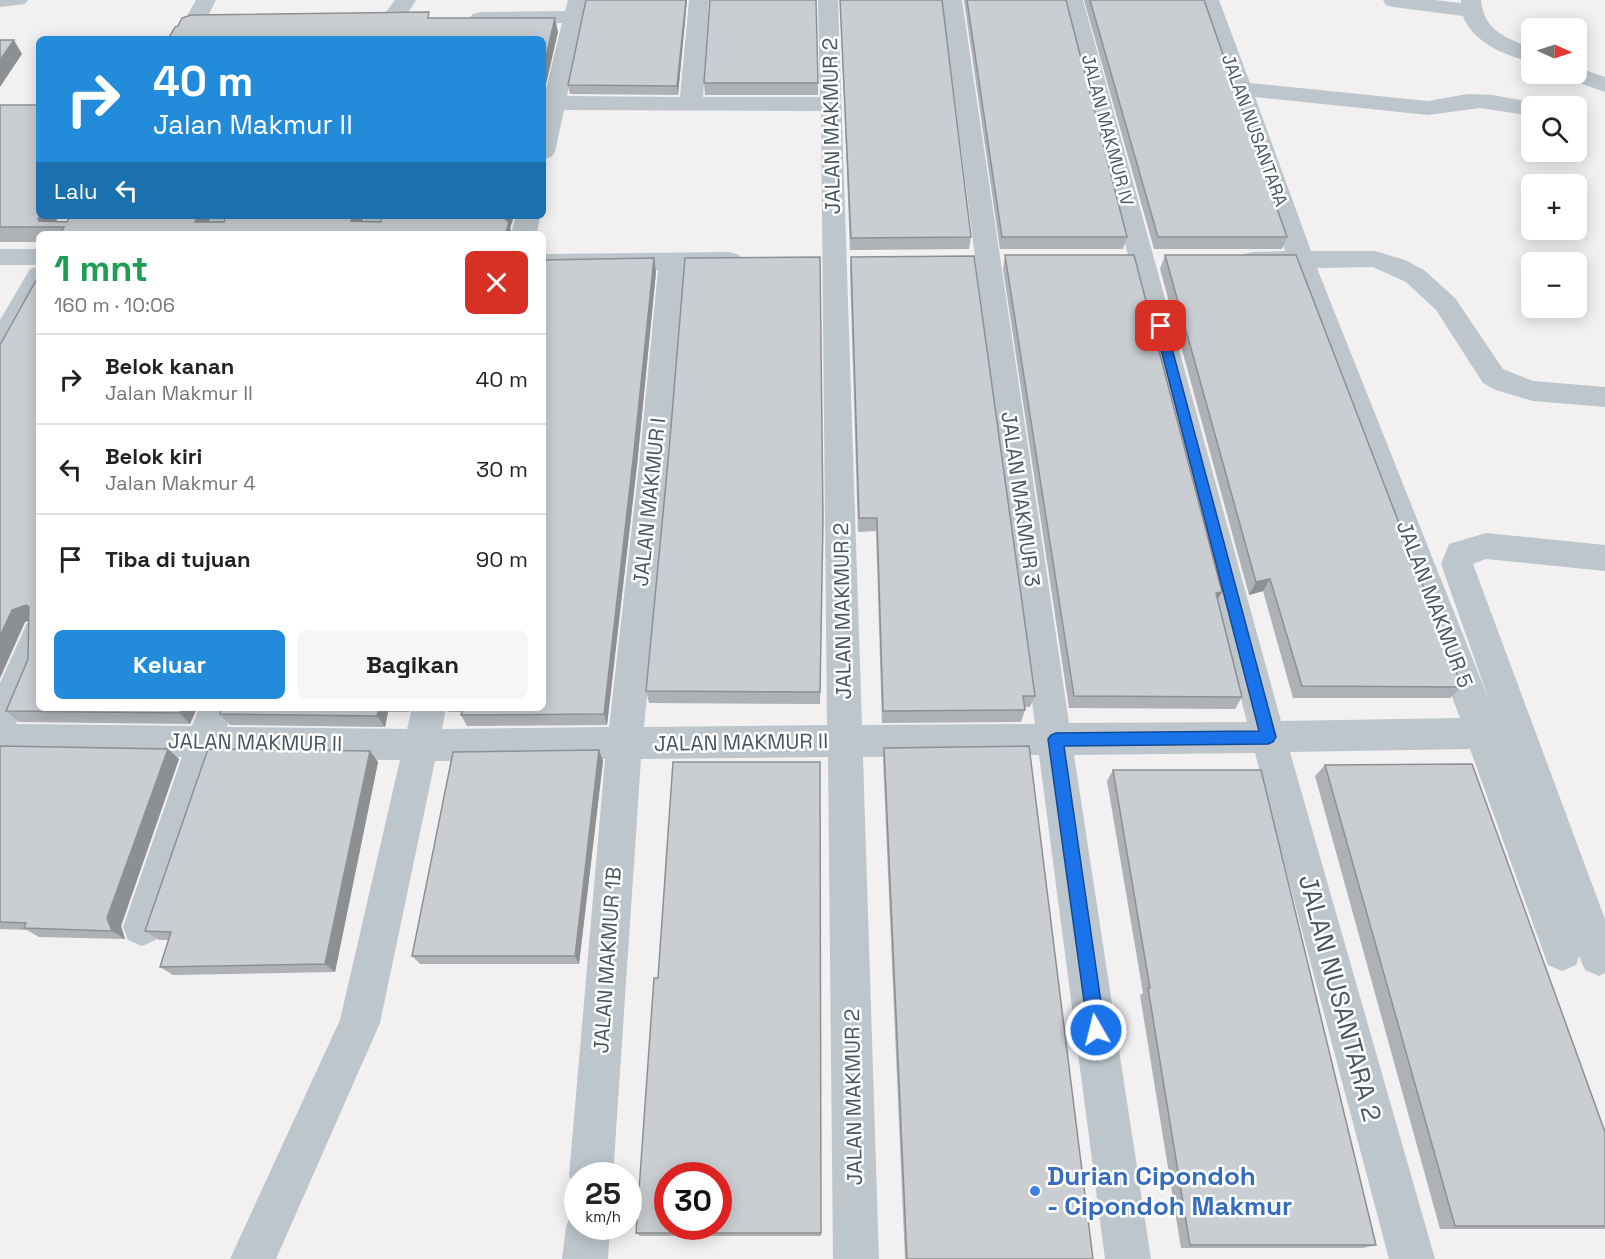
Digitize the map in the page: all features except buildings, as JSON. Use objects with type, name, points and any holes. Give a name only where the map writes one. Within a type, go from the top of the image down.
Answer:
[{"type":"street","points":[[0,1],[18,0]]},
{"type":"street","points":[[195,21],[206,0]]},
{"type":"street","points":[[691,104],[699,0]]},
{"type":"street","name":"JALAN MAKMUR 2","points":[[828,0],[856,1259]]},
{"type":"street","name":"JALAN MAKMUR 3","points":[[952,0],[986,259],[1056,739],[1128,1259]]},
{"type":"street","name":"JALAN MAKMUR IV","points":[[1074,0],[1268,737]]},
{"type":"street","name":"JALAN NUSANTARA","points":[[1209,0],[1301,260]]},
{"type":"street","points":[[1393,1],[1470,5],[1475,21],[1497,43],[1521,52]]},
{"type":"street","points":[[455,18],[576,9],[546,139]]},
{"type":"street","points":[[370,19],[404,12]]},
{"type":"street","points":[[176,32],[183,24],[195,21],[219,21]]},
{"type":"street","points":[[1587,78],[1605,85]]},
{"type":"street","points":[[1240,89],[1428,108],[1450,102],[1496,100],[1521,106]]},
{"type":"street","points":[[554,103],[832,104]]},
{"type":"street","points":[[0,257],[36,257]]},
{"type":"street","points":[[1234,260],[1375,259],[1394,264],[1412,272],[1442,299],[1493,376],[1521,389],[1605,397]]},
{"type":"street","name":"JALAN MAKMUR 5","points":[[1301,260],[1475,708],[1484,739],[1562,951]]},
{"type":"street","name":"JALAN MAKMUR I","points":[[624,744],[654,465],[672,261]]},
{"type":"street","points":[[546,263],[753,261]]},
{"type":"street","points":[[0,344],[36,280]]},
{"type":"street","points":[[1599,956],[1457,564],[1460,553],[1486,546],[1605,558]]},
{"type":"street","points":[[0,721],[36,640]]},
{"type":"street","points":[[142,927],[211,725]]},
{"type":"street","name":"JALAN MAKMUR II","points":[[0,739],[211,725],[426,727],[624,744],[1268,737],[1484,739],[1522,747]]},
{"type":"street","points":[[253,1259],[360,1023],[426,727]]},
{"type":"street","name":"JALAN NUSANTARA 2","points":[[1268,737],[1412,1259]]},
{"type":"street","name":"JALAN MAKMUR 1B","points":[[592,1162],[624,744]]},
{"type":"street","points":[[585,1259],[587,1240]]},
{"type":"place","name":"Durian Cipondoh - Cipondoh Makmur","points":[[1035,1191]]},
{"type":"route","points":[[1096,1030],[1056,739],[1268,737],[1161,326]]}]
